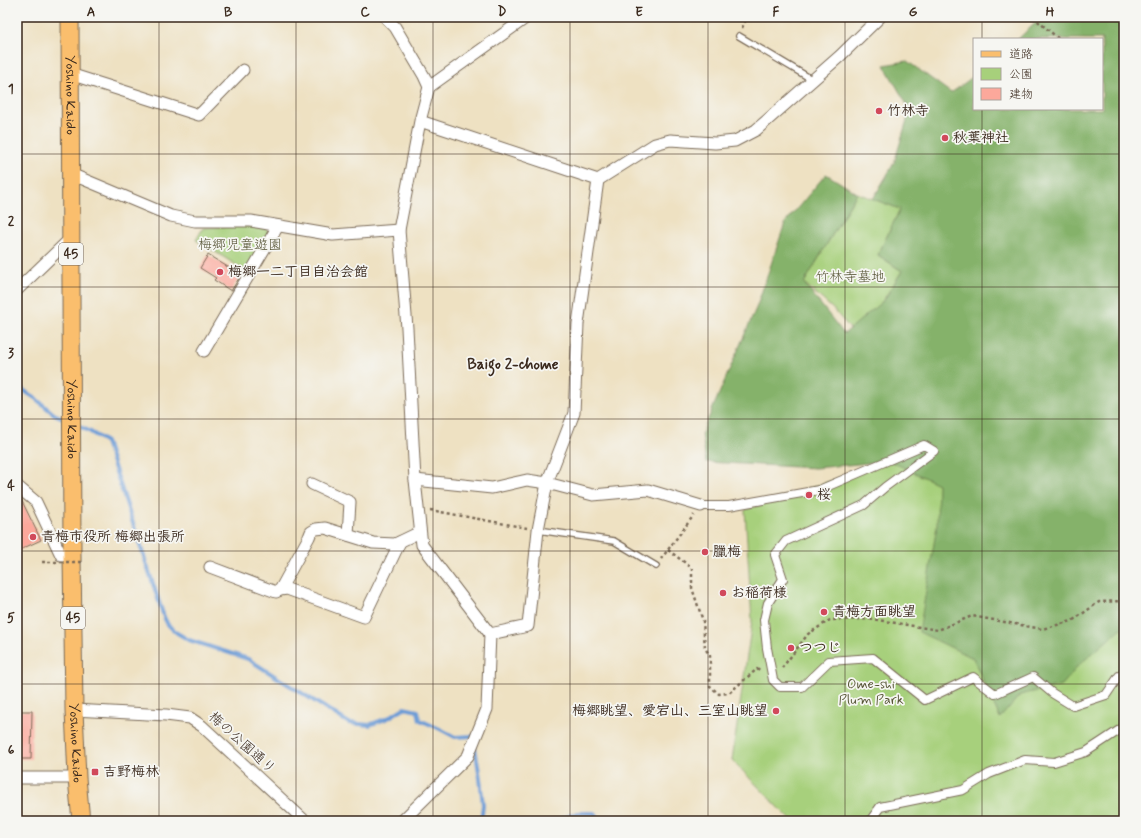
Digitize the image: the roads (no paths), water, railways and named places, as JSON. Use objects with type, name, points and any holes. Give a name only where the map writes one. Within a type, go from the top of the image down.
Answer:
[{"type":"main road","name":"Yoshino Kaido","points":[[70,17],[72,429],[77,558],[74,710],[77,778],[81,821]]},
{"type":"street","points":[[385,17],[395,27],[424,76],[428,87],[399,230],[407,328],[415,480],[422,545],[490,634],[487,709],[468,756],[402,821]]},
{"type":"street","points":[[428,87],[527,17]]},
{"type":"street","points":[[490,634],[528,626],[538,530],[547,483],[574,413],[578,324],[598,180],[655,144],[670,140],[716,144],[735,141],[756,130],[840,56],[880,17]]},
{"type":"street","points":[[70,74],[199,115],[243,70]]},
{"type":"street","points":[[420,121],[598,180]]},
{"type":"street","points":[[71,174],[171,216],[195,221],[251,221],[333,235],[399,230]]},
{"type":"street","points":[[204,351],[278,226]]},
{"type":"street","points":[[17,290],[71,238]]},
{"type":"street","points":[[415,480],[492,488],[527,480],[547,483],[593,495],[648,490],[701,506],[729,506],[819,490],[924,445],[934,451],[885,487],[864,505],[786,541],[775,555],[783,579],[768,603],[764,620],[773,680],[780,687],[802,687],[829,661],[873,658],[925,700],[973,677],[995,694],[1033,677],[1052,693],[1073,706],[1106,695],[1119,676],[1124,674]]},
{"type":"street","points":[[312,484],[350,502],[348,534]]},
{"type":"street","points":[[17,486],[36,502],[60,555],[77,558]]},
{"type":"street","points":[[280,590],[311,532],[316,529],[325,528],[373,543],[395,544],[420,532]]},
{"type":"street","points":[[210,567],[276,592],[287,589],[364,617],[400,542]]},
{"type":"street","name":"梅の公園通り","points":[[74,710],[166,715],[190,718],[208,731],[305,821]]},
{"type":"street","points":[[870,821],[880,807],[963,790],[989,774],[1025,760],[1054,762],[1086,752],[1124,727]]},
{"type":"street","points":[[17,778],[77,778]]},
{"type":"lane","points":[[739,36],[813,80]]},
{"type":"lane","points":[[538,530],[614,541],[656,566]]},
{"type":"waterway","points":[[17,386],[35,398],[54,414],[67,420]]},
{"type":"waterway","points":[[76,425],[106,442],[164,617],[168,625],[177,633],[189,640],[248,659],[349,723],[369,725],[388,718],[404,708],[418,711],[420,720],[455,737],[473,737]]},
{"type":"waterway","points":[[475,748],[483,805],[481,821]]},
{"type":"waterway","points":[[555,821],[578,813],[594,813],[601,821]]},
{"type":"place","name":"竹林寺","points":[[879,111]]},
{"type":"place","name":"秋葉神社","points":[[945,138]]},
{"type":"place","name":"梅郷一二丁目自治会館","points":[[220,272]]},
{"type":"place","name":"桜","points":[[809,495]]},
{"type":"place","name":"青梅市役所 梅郷出張所","points":[[33,537]]},
{"type":"place","name":"臘梅","points":[[705,552]]},
{"type":"place","name":"お稲荷様","points":[[723,593]]},
{"type":"place","name":"青梅方面眺望","points":[[824,612]]},
{"type":"place","name":"つつじ","points":[[791,648]]},
{"type":"place","name":"梅郷眺望、愛宕山、三室山眺望","points":[[776,711]]},
{"type":"place","name":"吉野梅林","points":[[95,772]]},
{"type":"district","name":"Baigo 2-chome","points":[[513,365]]},
{"type":"park label","name":"梅郷児童遊園","points":[[240,245]]},
{"type":"park label","name":"竹林寺墓地","points":[[850,277]]},
{"type":"park label","name":"Ome-shi Plum Park","points":[[871,692]]}]
